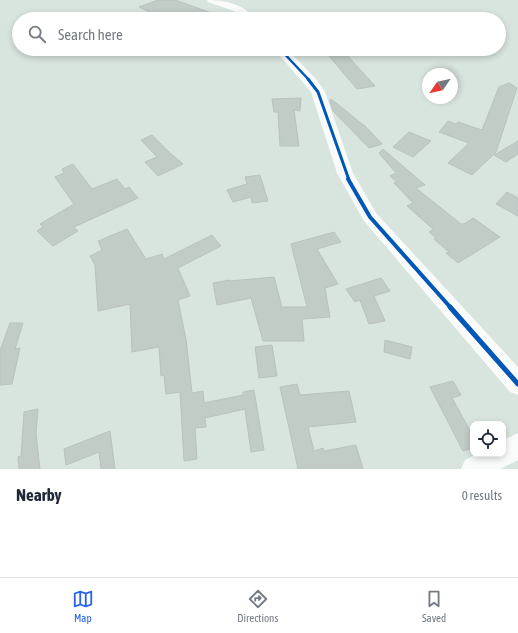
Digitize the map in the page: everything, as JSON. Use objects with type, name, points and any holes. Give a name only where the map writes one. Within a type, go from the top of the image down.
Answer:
[{"type":"street","points":[[212,0],[238,9],[242,12]]},
{"type":"street","points":[[287,56],[312,83],[318,92],[345,173],[355,194],[370,217],[518,384]]},
{"type":"street","points":[[474,469],[518,446]]},
{"type":"building","points":[[158,0],[175,0],[209,12],[149,12],[139,7]]},
{"type":"building","points":[[329,56],[348,56],[375,86],[357,89]]},
{"type":"building","points":[[509,83],[517,88],[496,152],[472,175],[448,163],[469,143],[439,132],[448,121],[456,124],[458,122],[482,130],[499,87]]},
{"type":"building","points":[[301,98],[300,111],[294,110],[299,146],[280,146],[278,112],[274,112],[272,99]]},
{"type":"building","points":[[331,99],[366,127],[382,144],[369,148],[333,111],[330,101]]},
{"type":"building","points":[[409,132],[431,141],[413,157],[393,147]]},
{"type":"building","points":[[152,135],[183,164],[158,176],[145,162],[157,157],[141,140]]},
{"type":"building","points":[[518,141],[518,154],[506,162],[494,155]]},
{"type":"building","points":[[383,149],[425,185],[416,188],[461,224],[464,224],[473,218],[500,237],[458,263],[446,253],[449,252],[434,239],[436,238],[429,232],[433,229],[407,206],[413,203],[394,183],[397,182],[390,176],[396,173],[379,153]]},
{"type":"building","points":[[73,164],[92,189],[117,179],[125,189],[129,187],[138,198],[74,227],[78,231],[53,246],[37,231],[43,227],[40,224],[74,204],[55,177],[64,173],[62,169]]},
{"type":"building","points":[[260,175],[268,201],[252,203],[251,197],[233,202],[227,190],[247,184],[245,177]]},
{"type":"building","points":[[507,192],[518,198],[518,216],[496,204]]},
{"type":"building","points":[[127,229],[146,259],[162,254],[164,259],[212,235],[221,246],[178,268],[190,296],[178,300],[186,339],[192,393],[203,391],[204,403],[243,395],[243,392],[254,390],[264,450],[251,452],[245,409],[205,418],[206,427],[195,428],[197,459],[184,461],[180,392],[166,394],[164,375],[161,376],[159,347],[132,352],[130,304],[98,311],[95,265],[90,256],[102,250],[98,241]]},
{"type":"building","points":[[334,232],[341,242],[317,249],[338,284],[325,288],[330,317],[302,319],[304,341],[263,341],[251,298],[217,305],[213,283],[230,280],[274,277],[282,307],[307,307],[291,244]]},
{"type":"building","points":[[381,278],[390,291],[374,296],[385,321],[369,324],[360,300],[355,302],[346,289]]},
{"type":"building","points":[[10,323],[23,323],[15,349],[20,348],[12,384],[0,385],[0,351]]},
{"type":"building","points":[[385,340],[412,347],[410,359],[384,352]]},
{"type":"building","points":[[272,345],[277,376],[259,378],[255,347]]},
{"type":"building","points":[[453,381],[461,395],[452,398],[470,431],[470,449],[463,451],[430,387]]},
{"type":"building","points":[[297,384],[300,395],[349,391],[356,422],[308,427],[314,451],[323,448],[324,451],[356,445],[363,469],[298,469],[280,387]]},
{"type":"building","points":[[38,409],[36,434],[40,469],[19,469],[18,457],[21,456],[24,412]]},
{"type":"building","points":[[110,431],[115,469],[101,469],[99,452],[66,465],[64,449]]},
{"type":"cycle path","points":[[287,56],[312,83],[318,92],[345,173],[370,217],[518,384]]}]
